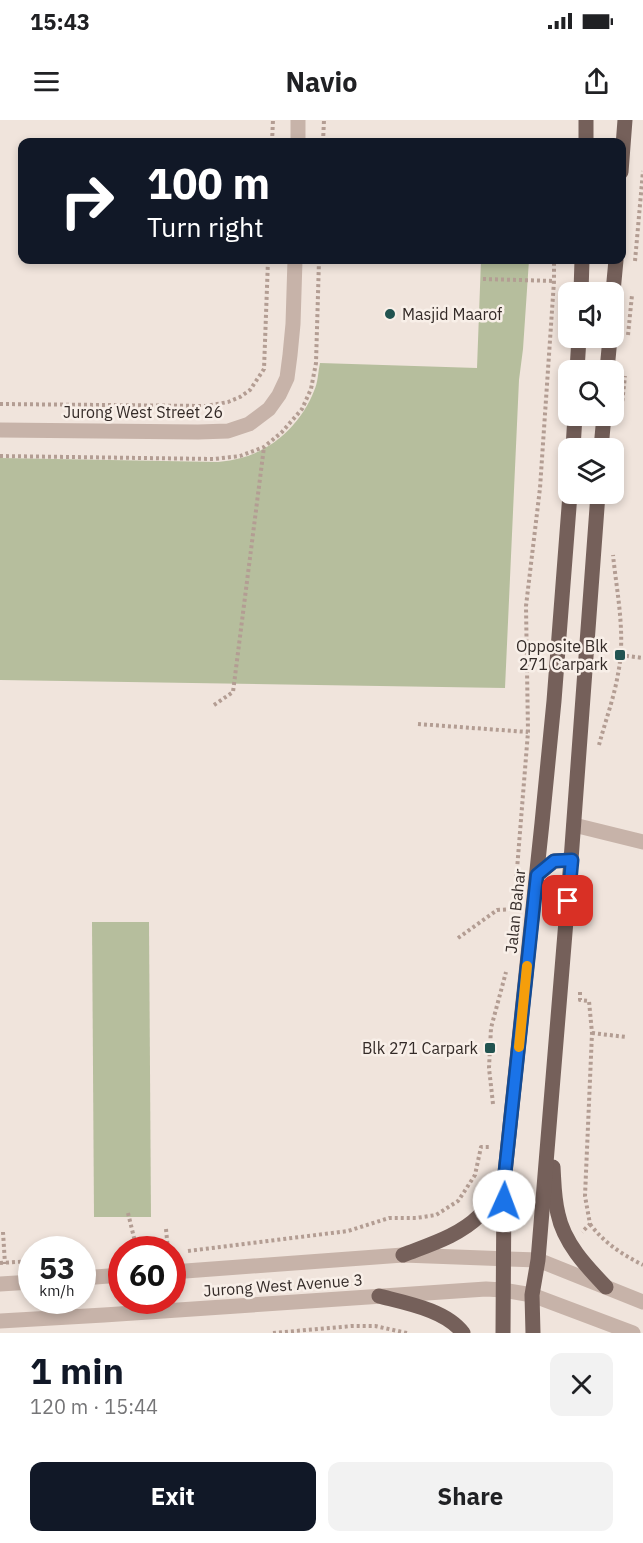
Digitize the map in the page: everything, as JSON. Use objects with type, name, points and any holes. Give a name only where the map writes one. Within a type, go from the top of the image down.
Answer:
[{"type":"main road","points":[[586,120],[586,138]]},
{"type":"main road","points":[[624,138],[625,120]]},
{"type":"main road","points":[[581,282],[582,264]]},
{"type":"main road","points":[[614,282],[616,264]]},
{"type":"main road","name":"Jalan Bahar","points":[[503,1333],[504,1182],[554,701],[569,504]]},
{"type":"main road","points":[[533,1333],[532,1295],[538,1260],[572,860],[597,504]]},
{"type":"main road","points":[[537,875],[554,861],[572,860]]},
{"type":"main road","points":[[549,1132],[558,1214],[568,1241],[583,1262],[606,1287]]},
{"type":"main road","points":[[403,1255],[441,1240],[474,1221],[481,1215],[504,1182]]},
{"type":"main road","points":[[380,1296],[444,1316],[463,1333]]},
{"type":"street","points":[[298,120],[298,138]]},
{"type":"street","name":"Jurong West Street 26","points":[[0,430],[198,432],[228,430],[249,424],[269,410],[286,378],[293,324],[295,264]]},
{"type":"street","points":[[574,825],[643,842]]},
{"type":"street","name":"Jurong West Avenue 3","points":[[186,1271],[403,1255],[538,1260],[643,1302]]},
{"type":"street","points":[[0,1284],[18,1283]]},
{"type":"street","name":"Jurong West Avenue 3","points":[[0,1321],[486,1289],[532,1295],[633,1333]]},
{"type":"path","points":[[272,138],[273,120]]},
{"type":"path","points":[[323,138],[324,120]]},
{"type":"path","points":[[635,263],[643,171]]},
{"type":"path","points":[[0,404],[206,406],[240,397],[250,390],[264,369],[268,264]]},
{"type":"path","points":[[515,887],[528,732],[526,606],[540,488],[554,264]]},
{"type":"path","points":[[483,279],[554,281]]},
{"type":"path","points":[[628,344],[633,286]]},
{"type":"path","points":[[624,385],[626,367]]},
{"type":"path","points":[[214,705],[233,692],[264,447]]},
{"type":"path","points":[[620,655],[643,658]]},
{"type":"path","points":[[418,724],[528,732]]},
{"type":"path","points":[[458,938],[497,910],[514,909],[513,918]]},
{"type":"path","points":[[494,1113],[489,1068],[491,1028],[507,971]]},
{"type":"path","points":[[592,1033],[626,1037]]},
{"type":"path","points":[[186,1251],[348,1231],[389,1218],[436,1215],[458,1201],[464,1192],[475,1175],[481,1147],[497,1147]]},
{"type":"path","points":[[128,1213],[134,1236]]},
{"type":"path","points":[[590,1224],[605,1242],[643,1265]]},
{"type":"path","points":[[166,1229],[167,1236]]},
{"type":"path","points":[[3,1232],[3,1264],[18,1262]]},
{"type":"path","points":[[273,1333],[375,1326],[407,1333]]},
{"type":"green space","points":[[481,264],[529,264],[519,380],[505,688],[0,680],[0,458],[218,462],[233,460],[265,448],[286,433],[295,423],[315,388],[320,363],[477,368]]},
{"type":"green space","points":[[92,922],[149,922],[151,1217],[94,1217]]},
{"type":"slow traffic","points":[[519,1047],[527,966]]},
{"type":"place","name":"Masjid Maarof","points":[[390,314]]},
{"type":"place","name":"Opposite Blk 271 Carpark","points":[[620,655]]},
{"type":"place","name":"Blk 271 Carpark","points":[[490,1048]]},
{"type":"route","points":[[504,1201],[504,1182],[537,875],[554,861],[572,860],[568,901]]}]
